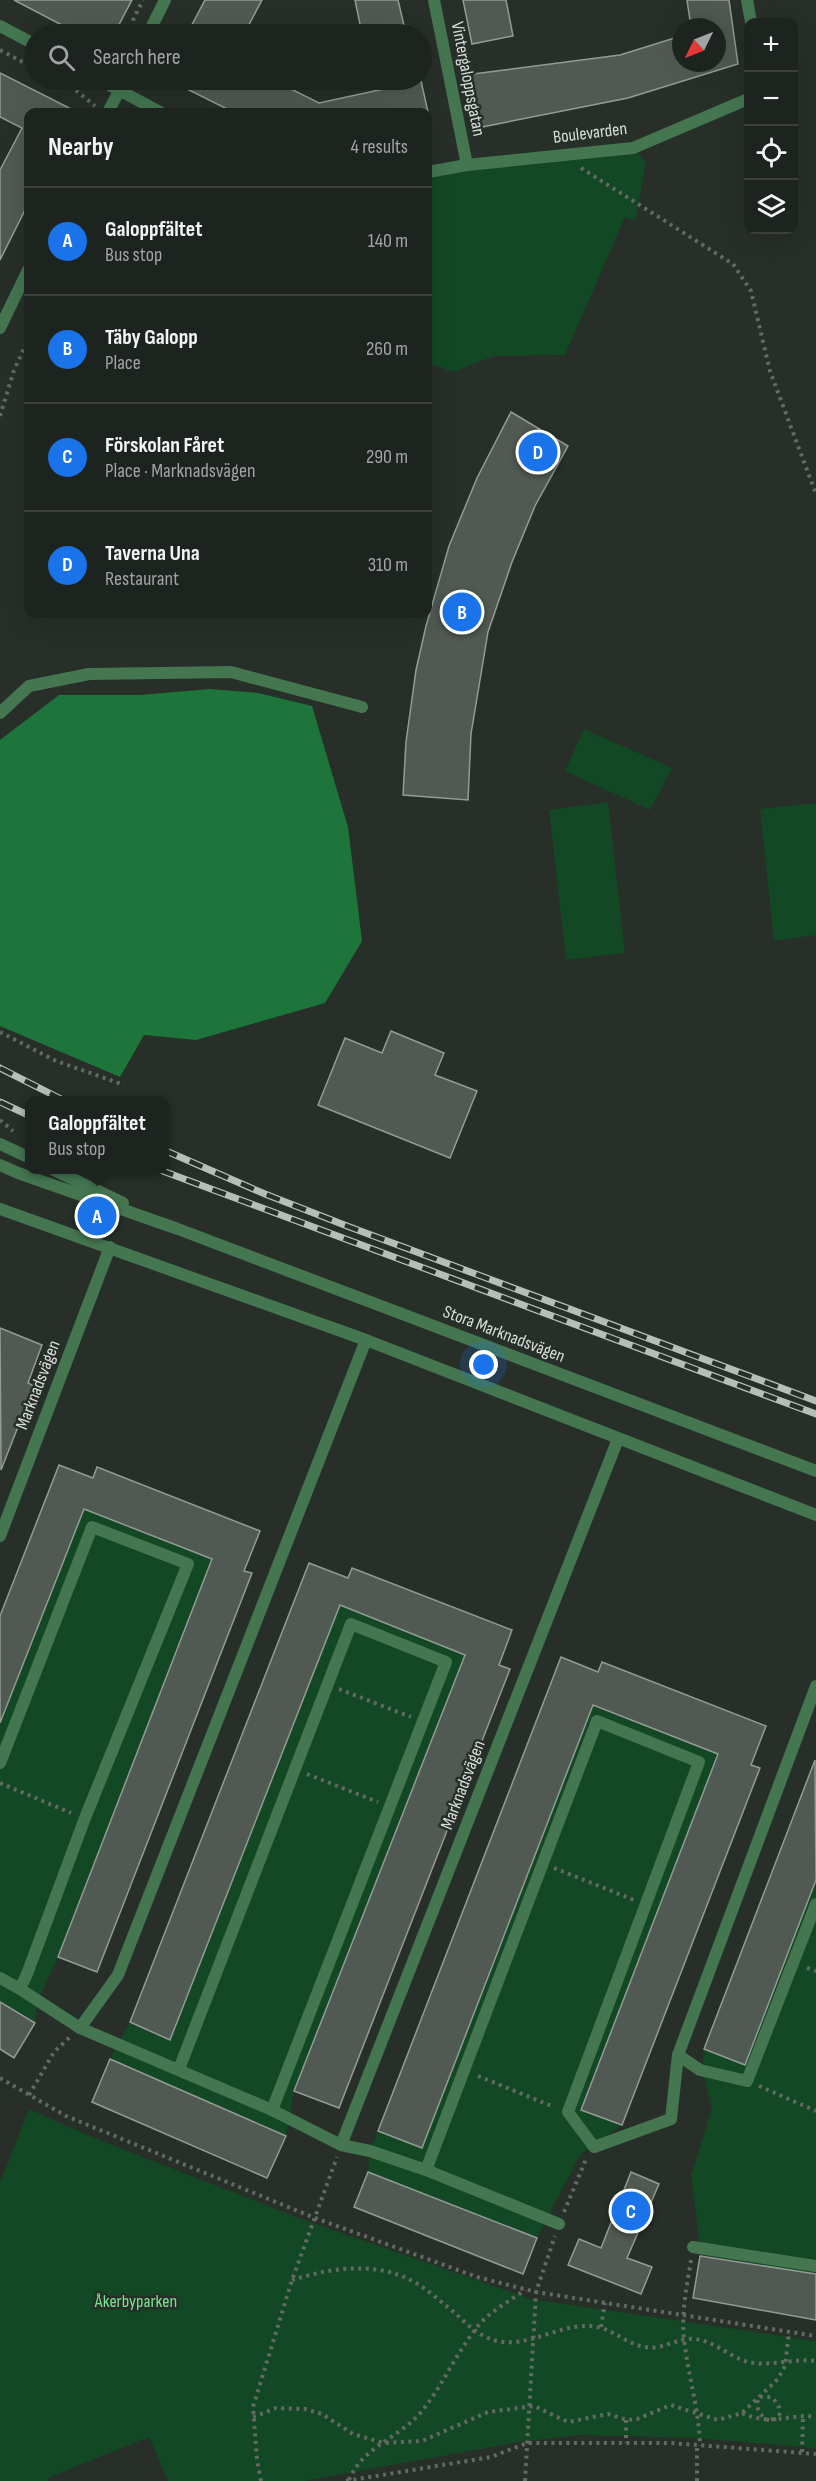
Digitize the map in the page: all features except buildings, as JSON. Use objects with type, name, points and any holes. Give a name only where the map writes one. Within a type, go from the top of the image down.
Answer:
[{"type":"street","points":[[153,24],[165,0]]},
{"type":"street","name":"Vintergaloppsgatan","points":[[434,0],[467,165]]},
{"type":"street","points":[[747,0],[750,18]]},
{"type":"street","points":[[0,26],[24,39]]},
{"type":"street","points":[[106,108],[119,90]]},
{"type":"street","points":[[130,90],[155,108]]},
{"type":"street","name":"Boulevarden","points":[[432,171],[467,165],[633,148],[744,101]]},
{"type":"street","points":[[1,323],[24,278]]},
{"type":"street","points":[[0,713],[28,686],[101,674],[231,672],[362,707]]},
{"type":"street","points":[[0,1144],[25,1156]]},
{"type":"street","name":"Stora Marknadsvägen","points":[[0,1165],[178,1229],[816,1471]]},
{"type":"street","name":"Stora Marknadsvägen","points":[[62,1174],[178,1229]]},
{"type":"street","points":[[0,1209],[110,1246],[366,1340],[816,1515]]},
{"type":"street","name":"Marknadsvägen","points":[[0,1536],[110,1246]]},
{"type":"street","points":[[80,2028],[118,1975],[366,1340]]},
{"type":"street","name":"Marknadsvägen","points":[[341,2145],[618,1439]]},
{"type":"street","points":[[0,1763],[92,1527],[188,1564],[85,1818],[20,1989]]},
{"type":"street","points":[[179,2069],[351,1624],[446,1662],[272,2110]]},
{"type":"street","points":[[426,2170],[597,1721],[699,1762],[568,2112],[594,2146],[671,2119],[678,2055],[816,1686]]},
{"type":"street","points":[[678,2055],[700,2070],[747,2081],[816,1904]]},
{"type":"street","points":[[0,1978],[80,2028],[272,2110],[341,2145],[370,2151],[426,2170],[559,2224]]},
{"type":"street","points":[[693,2247],[816,2266]]},
{"type":"path","points":[[131,24],[143,0]]},
{"type":"path","points":[[0,50],[24,63]]},
{"type":"path","points":[[76,90],[101,108]]},
{"type":"path","points":[[571,167],[579,167],[733,264],[751,291],[770,370],[816,494]]},
{"type":"path","points":[[0,416],[14,370],[24,349]]},
{"type":"path","points":[[0,1032],[56,1061],[124,1085]]},
{"type":"path","points":[[328,1684],[422,1722]]},
{"type":"path","points":[[295,1769],[390,1807]]},
{"type":"path","points":[[0,1783],[85,1818]]},
{"type":"path","points":[[542,1864],[646,1905]]},
{"type":"path","points":[[29,2095],[54,2052],[80,2028]]},
{"type":"path","points":[[463,2070],[568,2112]]},
{"type":"path","points":[[0,2078],[66,2116],[315,2218],[477,2277],[536,2292],[816,2336]]},
{"type":"path","points":[[747,2081],[816,2110]]},
{"type":"path","points":[[261,2481],[253,2407],[292,2280],[341,2145]]},
{"type":"path","points":[[525,2481],[536,2292],[559,2224],[588,2154],[594,2146]]},
{"type":"path","points":[[693,2247],[683,2315],[684,2340],[699,2415],[697,2481]]},
{"type":"path","points":[[292,2280],[338,2268],[380,2271],[403,2276],[417,2283],[474,2331],[508,2342],[574,2326],[602,2327],[642,2347],[658,2349],[684,2340],[698,2340],[759,2364],[816,2361]]},
{"type":"path","points":[[347,2481],[360,2462],[382,2442],[408,2426],[421,2412],[474,2331],[486,2318],[526,2289]]},
{"type":"path","points":[[602,2327],[604,2303]]},
{"type":"path","points":[[253,2417],[276,2408],[305,2409],[322,2414],[353,2434],[382,2442],[422,2441],[481,2414],[534,2406],[568,2422],[608,2414],[626,2420],[637,2420],[671,2405],[718,2420],[742,2413],[782,2374],[786,2361],[789,2332]]},
{"type":"path","points":[[759,2398],[771,2397],[780,2407],[778,2417],[771,2421]]},
{"type":"path","points":[[759,2398],[757,2409],[762,2416],[771,2421]]},
{"type":"path","points":[[742,2413],[753,2419],[771,2421],[803,2416],[816,2417]]},
{"type":"path","points":[[801,2452],[803,2416]]},
{"type":"path","points":[[626,2420],[626,2443]]},
{"type":"path","points":[[347,2481],[491,2457],[527,2444],[699,2445],[816,2454]]},
{"type":"green space","points":[[633,148],[646,163],[635,221],[625,217],[565,355],[494,356],[453,372],[432,364],[432,172]]},
{"type":"green space","points":[[210,689],[258,693],[312,706],[348,827],[362,941],[325,1003],[196,1040],[144,1035],[120,1077],[0,1026],[0,740],[59,695],[140,695]]},
{"type":"green space","points":[[584,729],[672,768],[650,810],[565,771]]},
{"type":"green space","points":[[608,802],[625,953],[566,960],[549,810]]},
{"type":"green space","points":[[816,803],[816,935],[774,941],[760,809]]},
{"type":"green space","points":[[84,1509],[212,1559],[58,1957],[37,2002],[35,2023],[0,2002],[0,1726]]},
{"type":"green space","points":[[340,1605],[465,1655],[294,2091],[286,2136],[110,2059],[130,2022],[170,2039]]},
{"type":"green space","points":[[593,1706],[718,1754],[581,2109],[622,2125],[580,2155],[537,2238],[368,2172],[370,2151],[378,2131],[422,2148]]},
{"type":"green space","points":[[816,1880],[816,2274],[701,2255],[691,2176],[712,2108],[702,2070],[704,2049],[745,2064]]},
{"type":"green space","name":"Åkerbyparken","points":[[29,2109],[92,2137],[296,2217],[531,2299],[816,2341],[816,2448],[695,2438],[579,2435],[519,2442],[304,2481],[168,2481],[149,2437],[48,2478],[48,2481],[0,2481],[0,2183]]},
{"type":"railway","points":[[0,1068],[55,1096]]},
{"type":"railway","points":[[0,1102],[25,1114]]},
{"type":"railway","points":[[169,1152],[265,1194],[347,1226],[816,1401]]},
{"type":"railway","points":[[169,1173],[816,1414]]},
{"type":"place","name":"Taverna Una","points":[[538,452]]},
{"type":"place","name":"Täby Galopp","points":[[462,612]]},
{"type":"place","name":"Galoppfältet","points":[[97,1216]]},
{"type":"place","name":"Förskolan Fåret","points":[[631,2211]]}]
